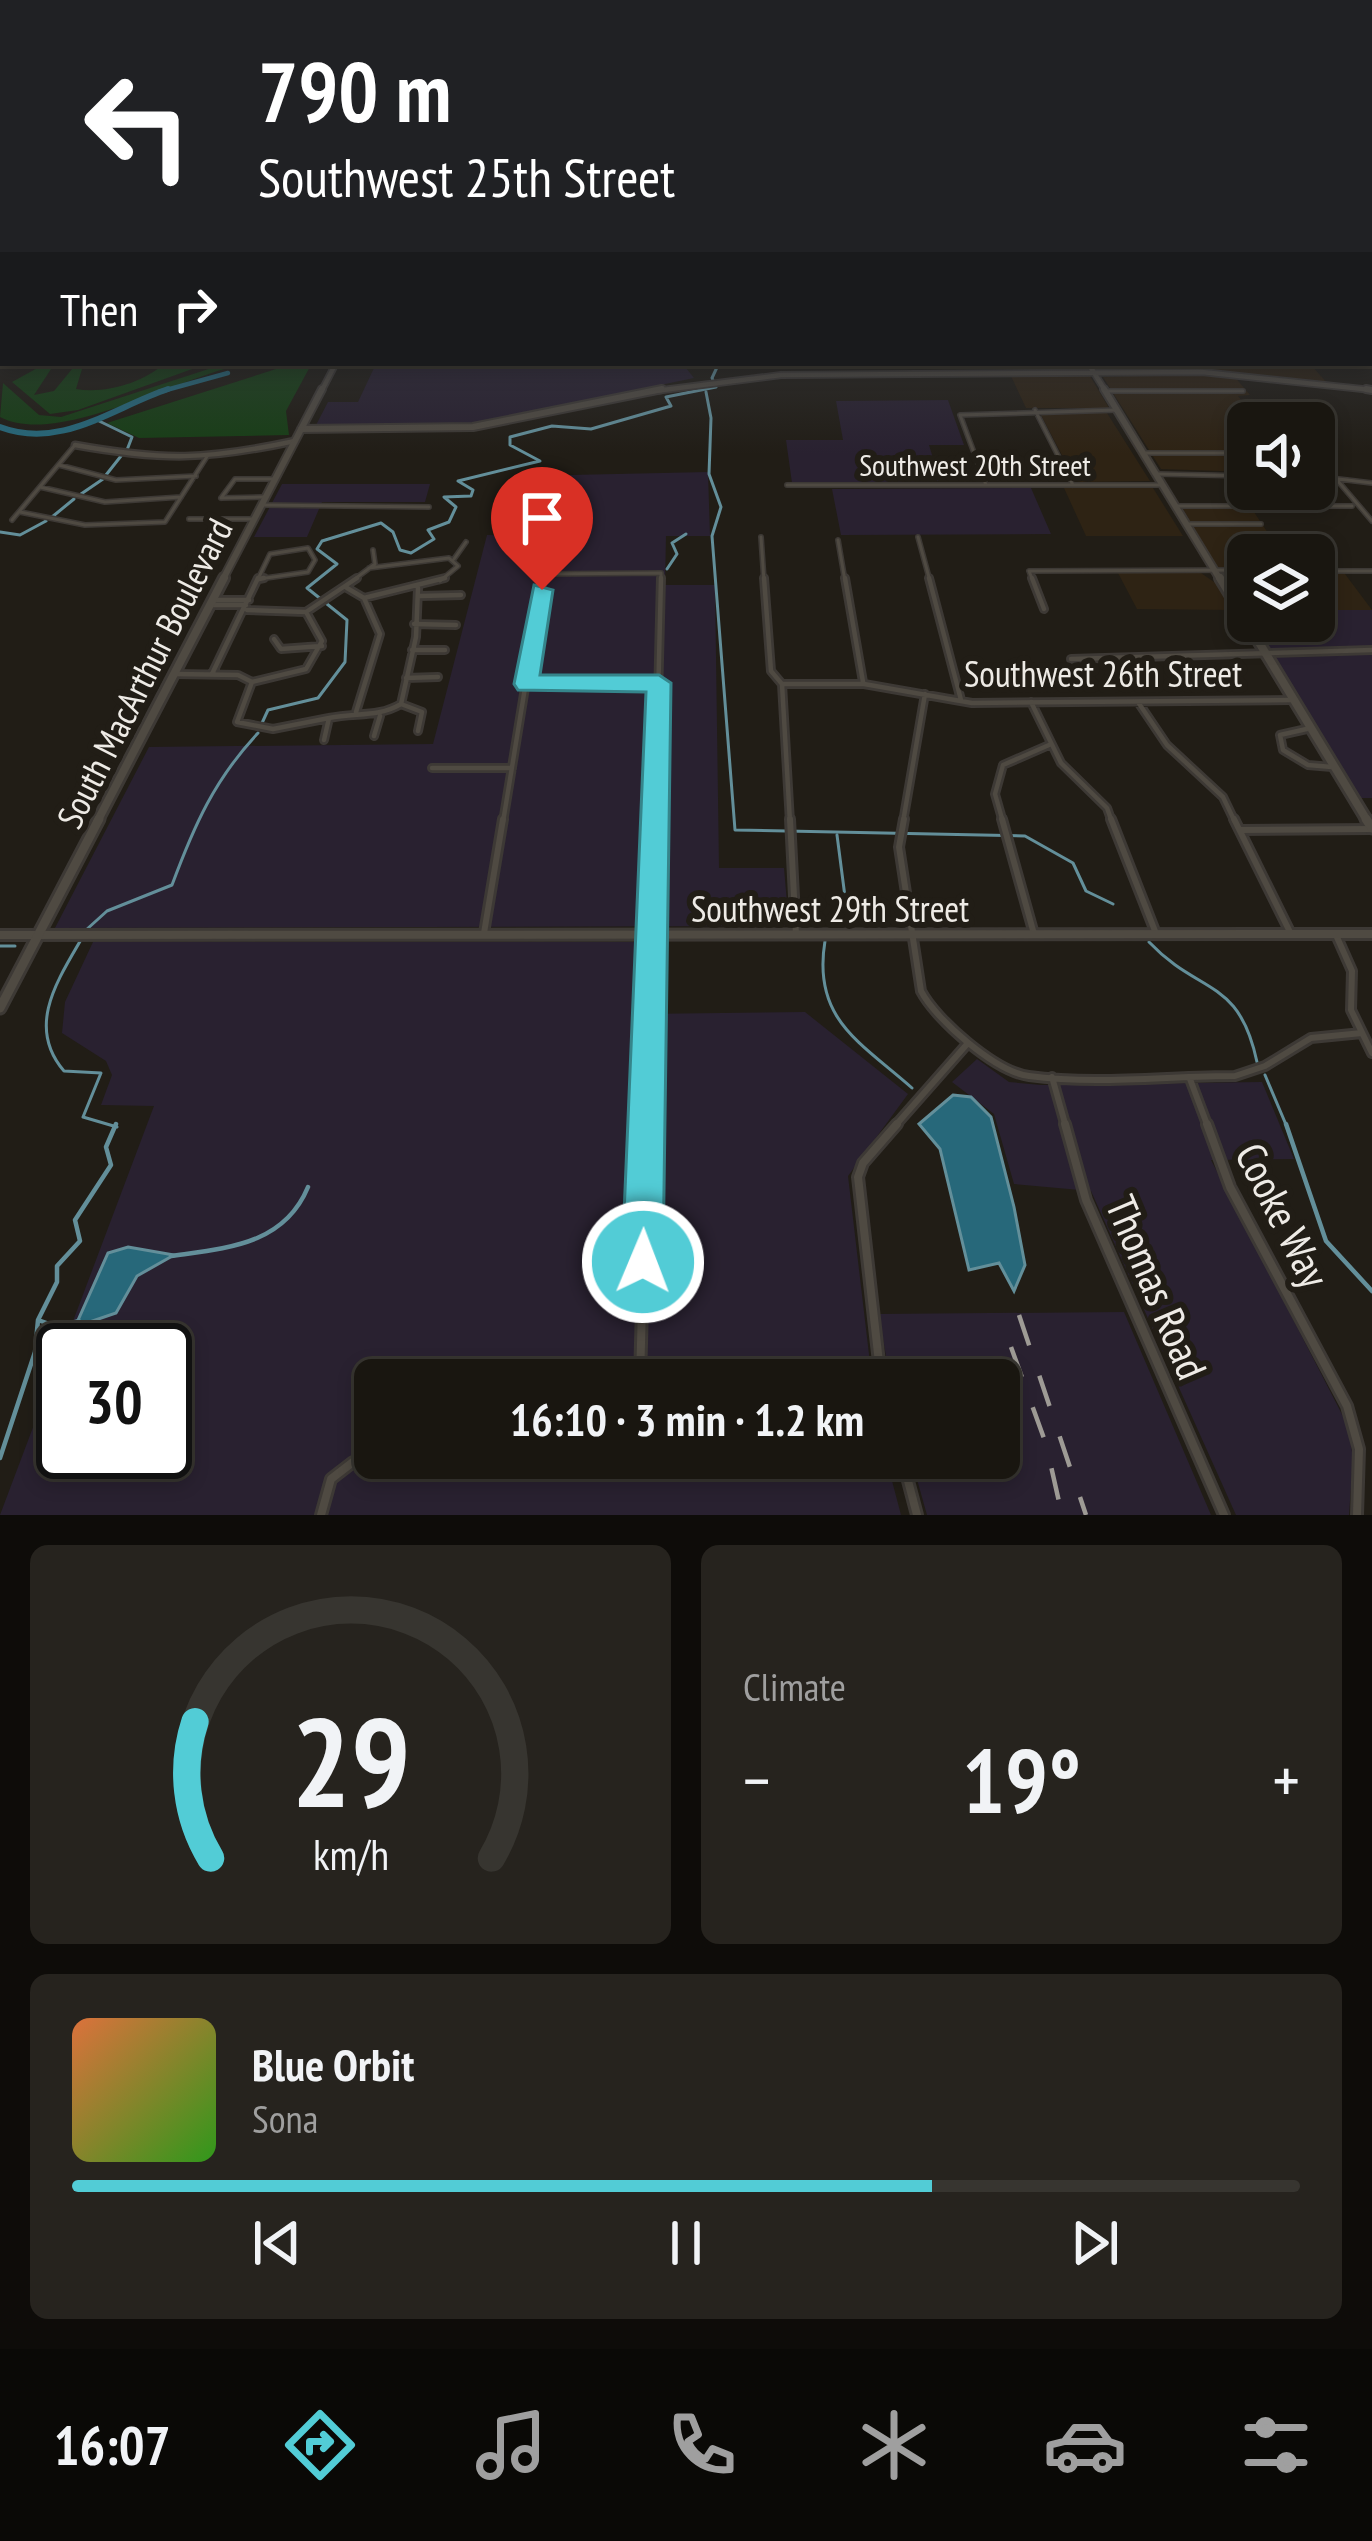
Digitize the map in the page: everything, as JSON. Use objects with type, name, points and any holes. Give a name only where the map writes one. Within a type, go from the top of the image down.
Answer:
[{"type":"main road","name":"South MacArthur Boulevard","points":[[0,1008],[334,366]]},
{"type":"main road","points":[[1090,366],[1372,828]]},
{"type":"main road","points":[[298,436],[473,427],[733,378],[1216,373],[1372,390]]},
{"type":"street","points":[[1108,395],[1243,391],[1195,392]]},
{"type":"street","points":[[986,485],[960,415],[1116,409]]},
{"type":"street","points":[[1035,410],[1073,485]]},
{"type":"street","points":[[12,520],[75,446],[148,460],[208,455],[298,436]]},
{"type":"street","points":[[1144,454],[1227,453]]},
{"type":"street","points":[[20,512],[85,525],[168,519],[208,455]]},
{"type":"street","points":[[58,465],[116,479],[196,476]]},
{"type":"street","name":"Southwest 20th Street","points":[[787,485],[1073,485],[1157,475],[1227,476]]},
{"type":"street","points":[[1335,477],[1372,483]]},
{"type":"street","points":[[276,478],[235,479],[221,498],[430,507]]},
{"type":"street","points":[[1335,478],[1372,521]]},
{"type":"street","points":[[40,487],[105,502],[181,497]]},
{"type":"street","points":[[1175,506],[1352,506]]},
{"type":"street","points":[[189,519],[254,519]]},
{"type":"street","points":[[1189,527],[1261,524]]},
{"type":"street","points":[[761,537],[772,676],[782,684],[796,935]]},
{"type":"street","points":[[918,538],[961,702]]},
{"type":"street","points":[[838,540],[864,684]]},
{"type":"street","points":[[369,568],[454,559],[466,542]]},
{"type":"street","points":[[212,674],[259,580],[278,550],[308,548],[315,560],[308,572],[259,580]]},
{"type":"street","points":[[211,603],[306,612],[347,588],[375,564],[374,550]]},
{"type":"street","points":[[419,592],[452,575],[458,566],[454,559]]},
{"type":"street","points":[[1044,609],[1029,571],[1227,570]]},
{"type":"street","points":[[1335,571],[1372,571]]},
{"type":"street","points":[[484,933],[544,574],[661,573],[641,1359]]},
{"type":"street","points":[[347,588],[364,598],[419,592],[461,595]]},
{"type":"street","points":[[252,682],[236,716],[243,727],[273,729],[356,712],[380,716],[401,704],[419,592]]},
{"type":"street","points":[[356,712],[380,641],[364,598]]},
{"type":"street","points":[[306,612],[322,646]]},
{"type":"street","points":[[414,624],[456,625]]},
{"type":"street","points":[[274,639],[281,649],[322,646]]},
{"type":"street","points":[[174,674],[212,674],[252,682],[300,674],[313,665],[322,646]]},
{"type":"street","points":[[412,650],[445,650]]},
{"type":"street","points":[[1071,659],[1372,650]]},
{"type":"street","points":[[406,678],[438,677]]},
{"type":"street","points":[[526,684],[659,683]]},
{"type":"street","name":"Southwest 26th Street","points":[[782,684],[864,684],[961,702],[1294,700]]},
{"type":"street","points":[[925,694],[900,835],[921,991],[929,1007],[968,1042],[1013,1073],[1235,1076],[1264,1066],[1311,1039],[1362,1033]]},
{"type":"street","points":[[1138,702],[1160,736],[1223,797],[1292,935]]},
{"type":"street","points":[[1031,703],[1049,745],[1107,808],[1157,935]]},
{"type":"street","points":[[401,704],[422,712],[418,731]]},
{"type":"street","points":[[374,736],[380,716]]},
{"type":"street","points":[[324,740],[329,718]]},
{"type":"street","points":[[1311,728],[1285,730],[1280,735],[1282,750],[1308,765],[1335,767]]},
{"type":"street","points":[[1034,935],[994,794],[1003,764],[1049,745]]},
{"type":"street","points":[[432,768],[512,768]]},
{"type":"street","points":[[1241,830],[1372,828]]},
{"type":"street","name":"Southwest 29th Street","points":[[0,935],[1372,934]]},
{"type":"street","points":[[1336,935],[1352,971],[1349,999],[1372,1053]]},
{"type":"street","points":[[876,1359],[858,1177],[863,1163],[968,1042]]},
{"type":"street","name":"Thomas Road","points":[[1052,1077],[1086,1200],[1224,1515]]},
{"type":"street","name":"Cooke Way","points":[[1189,1077],[1230,1187],[1347,1406],[1360,1449],[1358,1515]]},
{"type":"street","points":[[321,1515],[331,1479],[346,1463],[354,1463]]},
{"type":"street","points":[[908,1479],[917,1515]]},
{"type":"shaded area","points":[[684,366],[694,378],[467,425],[315,427],[328,402],[358,402],[374,368]]},
{"type":"shaded area","points":[[1101,366],[1312,366],[1330,386],[1230,372]]},
{"type":"shaded area","points":[[1011,376],[1090,376],[1109,408],[1026,408]]},
{"type":"shaded area","points":[[1234,376],[1250,395],[1238,396],[1243,402],[1227,402],[1227,471],[1161,469],[1103,377]]},
{"type":"shaded area","points":[[948,400],[964,445],[929,445],[940,481],[792,483],[786,440],[843,440],[836,401]]},
{"type":"shaded area","points":[[1040,413],[1107,413],[1150,481],[1076,482]]},
{"type":"shaded area","points":[[708,472],[710,536],[666,536],[665,585],[715,585],[719,868],[784,868],[789,926],[55,928],[149,747],[433,744],[487,535],[561,536],[570,475]]},
{"type":"shaded area","points":[[282,484],[430,484],[425,502],[322,502],[307,537],[254,537]]},
{"type":"shaded area","points":[[1031,488],[1051,534],[841,535],[832,489]]},
{"type":"shaded area","points":[[1064,488],[1153,488],[1183,536],[1086,536]]},
{"type":"shaded area","points":[[1183,509],[1253,510],[1269,534],[1227,534],[1227,567],[1217,567]]},
{"type":"shaded area","points":[[1118,573],[1201,573],[1217,584],[1227,600],[1227,610],[1137,609]]},
{"type":"shaded area","points":[[1335,574],[1345,574],[1372,610],[1335,610]]},
{"type":"shaded area","points":[[1335,610],[1372,610],[1372,798],[1360,798],[1265,642],[1335,642]]},
{"type":"shaded area","points":[[93,942],[642,942],[640,1014],[805,1012],[908,1094],[848,1176],[870,1359],[354,1359],[354,1479],[892,1479],[901,1515],[0,1515],[36,1419],[36,1479],[192,1479],[192,1323],[72,1323],[154,1106],[101,1105],[112,1075],[106,1061],[62,1033],[65,1002]]},
{"type":"shaded area","points":[[977,1059],[1009,1082],[1041,1085],[1262,1082],[1294,1159],[1211,1160],[1348,1426],[1353,1458],[1349,1515],[1236,1515],[1091,1191],[1014,1184],[994,1114],[952,1082]]},
{"type":"shaded area","points":[[1124,1312],[1211,1515],[927,1515],[917,1479],[1020,1479],[1020,1359],[886,1359],[879,1314]]},
{"type":"green space","points":[[41,366],[53,366],[34,395],[54,391],[75,366],[82,369],[76,389],[87,390],[135,381],[161,366],[201,366],[78,410],[50,414],[12,382]]},
{"type":"green space","points":[[218,366],[237,366],[122,406],[55,423],[25,424],[0,417],[3,383],[39,415],[61,417]]},
{"type":"green space","points":[[286,366],[310,366],[286,411],[289,435],[139,438],[107,423]]},
{"type":"water","points":[[953,1095],[971,1097],[991,1117],[1025,1265],[1014,1291],[999,1263],[969,1270],[940,1149],[919,1124]]},
{"type":"water","points":[[128,1247],[174,1255],[137,1276],[116,1313],[77,1323],[108,1253]]},
{"type":"waterway","points":[[262,723],[268,710],[318,698],[345,662],[347,620],[307,588],[337,564],[317,549],[322,541],[381,523],[393,532],[400,550],[411,553],[434,539],[428,530],[449,522],[456,507],[444,497],[471,496],[473,490],[458,481],[540,461],[510,445],[510,437],[552,426],[591,429],[671,406],[666,397],[716,387],[712,378],[718,366]]},
{"type":"waterway","points":[[165,390],[228,373]]},
{"type":"waterway","points":[[0,427],[22,433],[65,430],[165,390]]},
{"type":"waterway","points":[[159,392],[165,390]]},
{"type":"waterway","points":[[706,392],[711,418],[709,474],[721,507],[712,536],[735,830],[1025,836],[1073,863],[1086,891],[1113,904]]},
{"type":"waterway","points":[[97,420],[132,437],[127,450]]},
{"type":"waterway","points":[[106,475],[121,456]]},
{"type":"waterway","points":[[81,494],[103,479]]},
{"type":"waterway","points":[[52,517],[74,499]]},
{"type":"waterway","points":[[0,532],[20,535],[46,521]]},
{"type":"waterway","points":[[667,569],[677,554],[672,543],[686,534]]},
{"type":"waterway","points":[[86,930],[107,911],[172,885],[207,804],[258,733]]},
{"type":"waterway","points":[[837,835],[848,920]]},
{"type":"waterway","points":[[82,938],[49,1004],[47,1038],[64,1071],[101,1073],[83,1117],[115,1126]]},
{"type":"waterway","points":[[825,941],[823,968],[833,1010],[858,1042],[912,1088]]},
{"type":"waterway","points":[[1149,942],[1228,1001],[1240,1015],[1257,1062]]},
{"type":"waterway","points":[[0,946],[15,946]]},
{"type":"waterway","points":[[1265,1075],[1287,1127]]},
{"type":"waterway","points":[[1286,1124],[1326,1241],[1372,1291]]},
{"type":"waterway","points":[[38,1320],[57,1282],[57,1266],[80,1241],[75,1220],[111,1165],[106,1147],[115,1126]]},
{"type":"waterway","points":[[171,1256],[233,1246],[269,1232],[298,1206],[308,1187]]},
{"type":"waterway","points":[[0,1458],[35,1352],[38,1320]]},
{"type":"waterway","points":[[38,1320],[58,1327],[79,1321]]},
{"type":"railway","points":[[1019,1315],[1086,1515]]},
{"type":"railway","points":[[1011,1347],[1046,1444],[1062,1515]]},
{"type":"route","points":[[542,590],[526,684],[659,683],[643,1262]]}]
